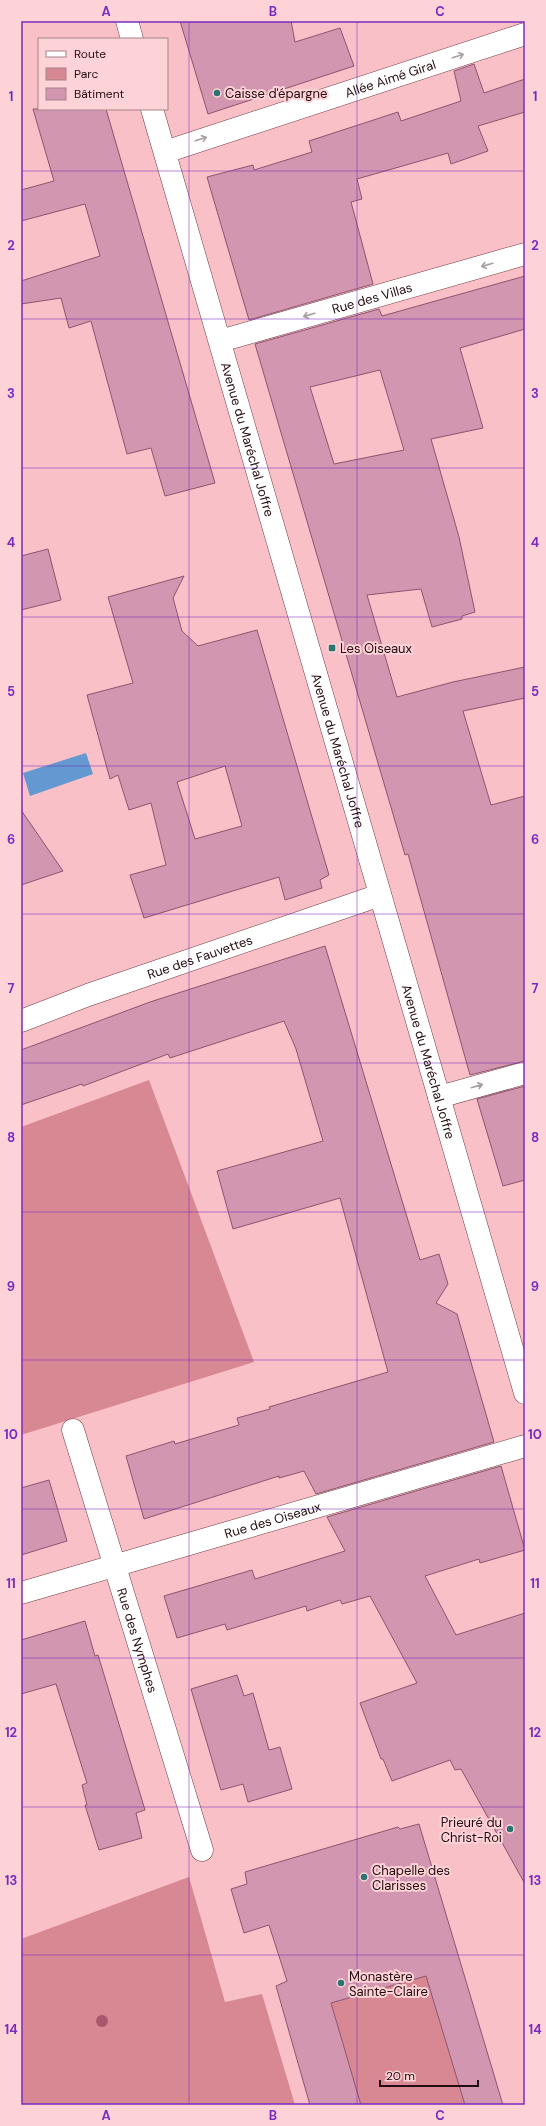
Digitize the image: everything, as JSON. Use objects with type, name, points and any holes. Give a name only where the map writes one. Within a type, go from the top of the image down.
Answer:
[{"type":"street","points":[[127,21],[132,38]]},
{"type":"street","name":"Allée Aimé Giral","points":[[165,152],[525,34]]},
{"type":"street","name":"Avenue du Maréchal Joffre","points":[[152,110],[525,1393]]},
{"type":"street","name":"Rue des Villas","points":[[220,341],[525,254]]},
{"type":"street","name":"Rue des Fauvettes","points":[[21,1021],[88,995],[380,895]]},
{"type":"street","points":[[439,1097],[525,1072]]},
{"type":"street","name":"Rue des Nymphes","points":[[73,1430],[202,1850]]},
{"type":"street","name":"Rue des Oiseaux","points":[[21,1593],[525,1446]]},
{"type":"green space","points":[[149,1080],[254,1362],[21,1435],[21,1127]]},
{"type":"green space","points":[[189,1877],[225,2002],[262,1994],[295,2105],[21,2105],[21,1939]]},
{"type":"green space","points":[[426,1976],[465,2105],[361,2105],[331,2003]]},
{"type":"water","points":[[86,753],[93,774],[30,796],[23,773]]},
{"type":"building","points":[[180,21],[291,21],[295,42],[340,28],[354,66],[208,114]]},
{"type":"building","points":[[474,64],[484,93],[525,79],[525,112],[478,126],[488,151],[451,164],[448,153],[357,179],[362,199],[351,202],[373,284],[249,320],[207,177],[253,165],[254,170],[312,152],[309,141],[398,112],[401,121],[461,101],[454,71]]},
{"type":"building","points":[[33,109],[106,110],[215,483],[165,496],[151,448],[127,454],[91,321],[69,328],[61,298],[21,304],[21,281],[100,256],[85,204],[21,221],[21,190],[54,181]]},
{"type":"building","points":[[525,276],[525,329],[460,348],[483,428],[431,439],[459,537],[475,612],[462,616],[462,619],[432,627],[421,589],[367,595],[397,697],[453,682],[525,667],[525,698],[463,711],[491,805],[525,796],[525,1061],[470,1075],[408,854],[405,855],[255,344],[379,309],[382,316]],"holes":[[[380,370],[404,450],[334,464],[310,387]]]},
{"type":"building","points":[[48,549],[61,600],[21,610],[21,556]]},
{"type":"building","points":[[184,576],[173,598],[182,631],[198,646],[257,630],[329,875],[320,880],[322,888],[285,900],[279,877],[144,918],[130,875],[166,865],[151,803],[129,810],[118,775],[110,779],[87,695],[133,683],[108,597]],"holes":[[[225,766],[242,826],[195,839],[177,782]]]},
{"type":"building","points":[[21,810],[63,871],[21,885]]},
{"type":"building","points":[[325,946],[420,1260],[439,1254],[448,1284],[436,1303],[457,1314],[494,1442],[316,1494],[304,1471],[279,1478],[279,1476],[144,1519],[126,1456],[174,1441],[175,1444],[239,1425],[237,1418],[388,1372],[340,1198],[233,1229],[217,1171],[323,1141],[296,1049],[284,1021],[170,1058],[168,1054],[83,1086],[82,1084],[21,1105],[21,1050],[150,1002]]},
{"type":"building","points":[[525,1086],[525,1180],[503,1186],[477,1099]]},
{"type":"building","points":[[501,1466],[525,1550],[480,1563],[479,1559],[425,1576],[456,1635],[525,1613],[525,1884],[461,1769],[455,1770],[450,1760],[392,1781],[383,1759],[381,1759],[360,1703],[417,1683],[370,1596],[342,1604],[340,1600],[307,1611],[306,1606],[227,1630],[225,1624],[177,1638],[164,1596],[252,1570],[255,1579],[345,1551],[327,1517]]},
{"type":"building","points":[[49,1480],[67,1541],[21,1555],[21,1488]]},
{"type":"building","points":[[85,1621],[95,1656],[98,1655],[145,1810],[136,1813],[142,1838],[99,1850],[85,1805],[87,1805],[82,1785],[87,1783],[56,1684],[21,1694],[21,1640]]},
{"type":"building","points":[[237,1675],[244,1696],[253,1693],[269,1750],[280,1747],[292,1789],[248,1802],[243,1784],[221,1790],[191,1689]]},
{"type":"building","name":"Monastère Sainte-Claire","points":[[419,1824],[503,2105],[465,2105],[426,1976],[331,2003],[361,2105],[310,2105],[276,1986],[287,1981],[269,1925],[244,1933],[231,1889],[247,1884],[245,1872],[398,1827],[400,1829]]},
{"type":"place","name":"Caisse d'épargne","points":[[217,93]]},
{"type":"place","name":"Les Oiseaux","points":[[332,648]]},
{"type":"place","name":"Prieuré du Christ-Roi","points":[[510,1829]]},
{"type":"place","name":"Chapelle des Clarisses","points":[[364,1877]]},
{"type":"place","name":"Monastère Sainte-Claire","points":[[341,1983]]}]
